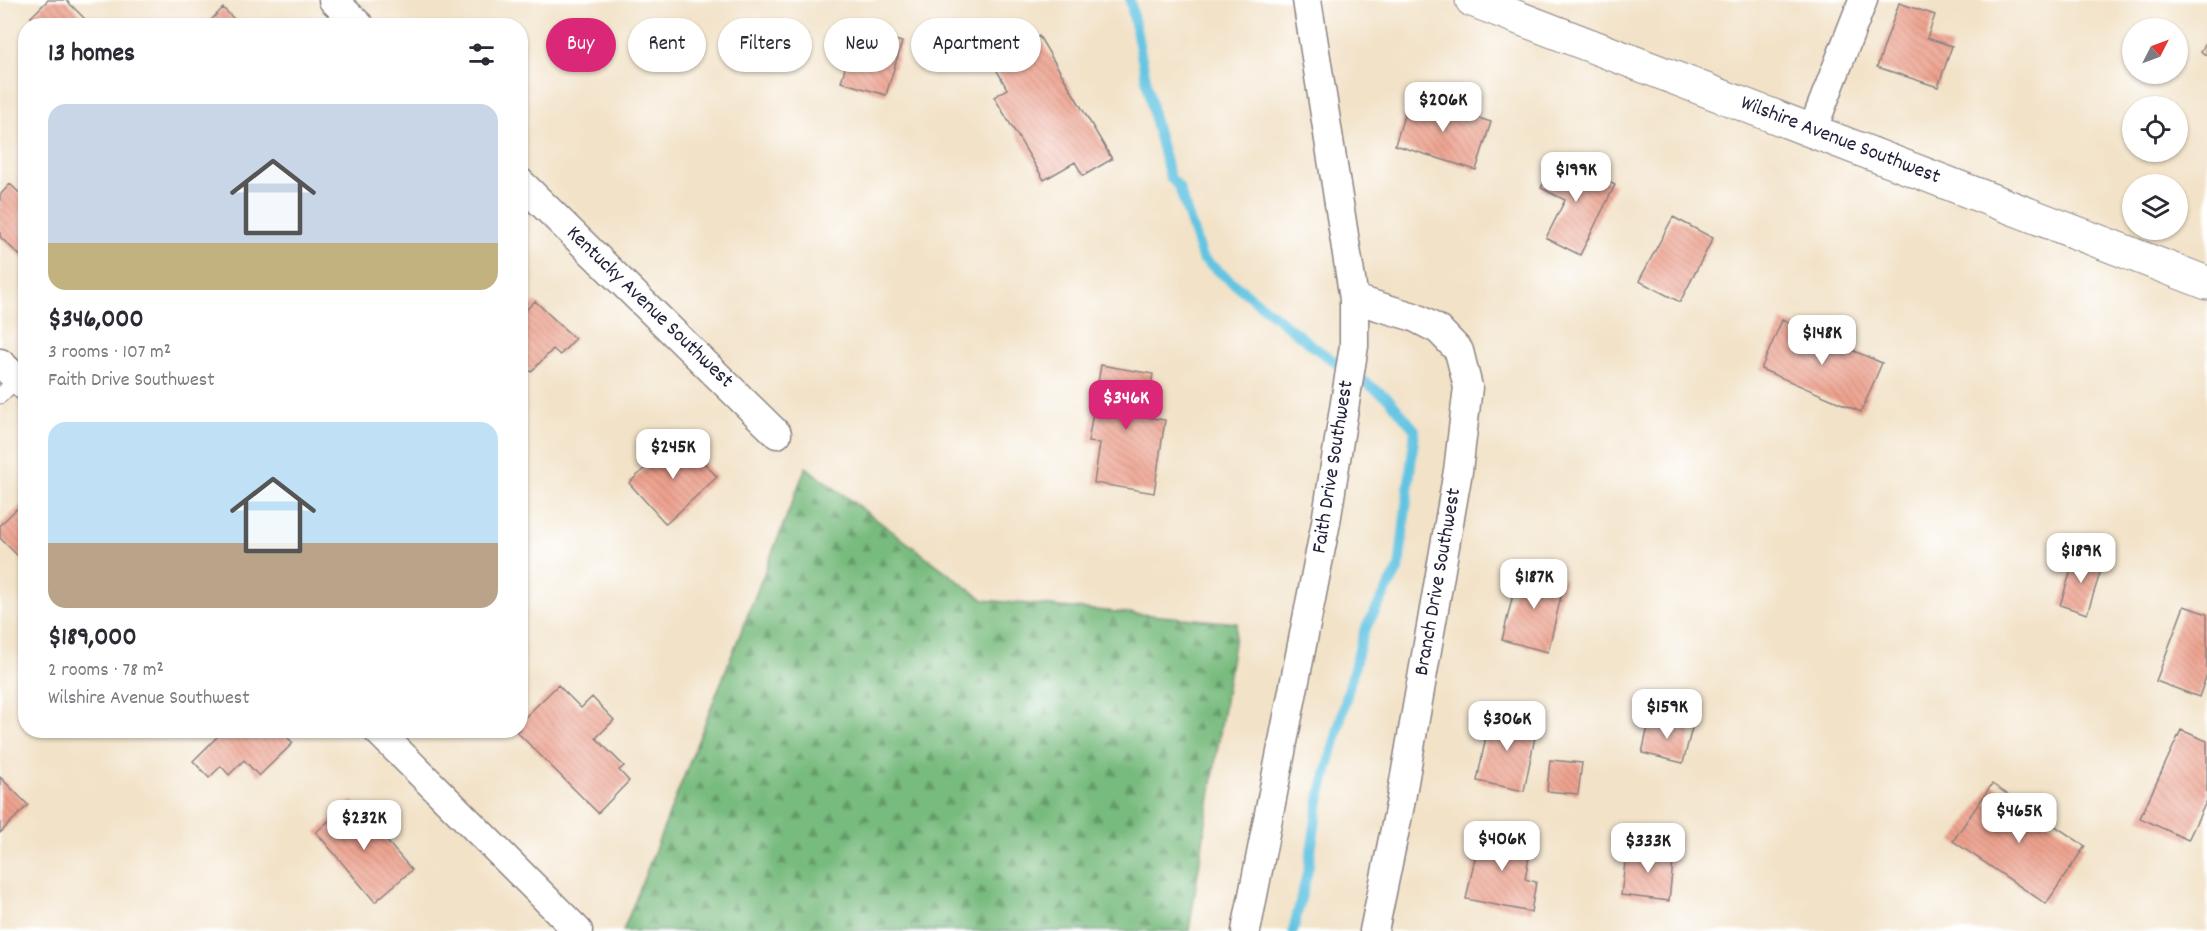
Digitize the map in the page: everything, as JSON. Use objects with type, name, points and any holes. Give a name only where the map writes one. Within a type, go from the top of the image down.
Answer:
[{"type":"street","points":[[333,0],[352,18]]},
{"type":"street","name":"Faith Drive Southwest","points":[[1246,931],[1326,522],[1354,346],[1354,299],[1307,0]]},
{"type":"street","name":"Wilshire Avenue Southwest","points":[[1472,0],[2207,283]]},
{"type":"street","points":[[1812,131],[1863,0]]},
{"type":"street","name":"Kentucky Avenue Southwest","points":[[528,190],[777,434]]},
{"type":"street","name":"Branch Drive Southwest","points":[[1354,299],[1414,316],[1439,330],[1459,351],[1468,387],[1456,483],[1400,805],[1374,931]]},
{"type":"street","points":[[384,738],[578,931]]},
{"type":"green space","points":[[806,467],[984,600],[1237,623],[1189,931],[623,931]]},
{"type":"building","points":[[48,0],[66,0],[84,18],[32,18]]},
{"type":"building","points":[[1899,3],[1935,15],[1927,38],[1952,46],[1938,87],[1877,67]]},
{"type":"building","points":[[223,8],[233,18],[213,18]]},
{"type":"building","points":[[1041,39],[1112,159],[1083,176],[1075,162],[1044,180],[994,97],[1007,89],[998,72],[1041,72]]},
{"type":"building","points":[[2207,40],[2207,55],[2201,52]]},
{"type":"building","points":[[844,72],[893,72],[886,95],[841,82]]},
{"type":"building","points":[[1410,96],[1491,122],[1476,170],[1395,145]]},
{"type":"building","points":[[1557,156],[1615,185],[1580,255],[1546,238],[1565,200],[1541,188]]},
{"type":"building","points":[[10,184],[18,192],[18,254],[0,237],[0,195]]},
{"type":"building","points":[[1673,217],[1713,238],[1680,302],[1639,281]]},
{"type":"building","points":[[535,301],[575,339],[560,355],[553,349],[531,372],[528,369],[528,308]]},
{"type":"building","points":[[1782,320],[1882,363],[1861,412],[1761,369]]},
{"type":"building","points":[[1101,365],[1153,374],[1146,417],[1165,420],[1154,493],[1094,483],[1100,443],[1088,442]]},
{"type":"building","points":[[680,436],[717,477],[666,524],[629,483]]},
{"type":"building","points":[[18,508],[18,556],[0,538],[0,525]]},
{"type":"building","points":[[2076,555],[2103,564],[2087,614],[2060,605]]},
{"type":"building","points":[[1519,569],[1565,579],[1548,652],[1502,640]]},
{"type":"building","points":[[2184,606],[2207,614],[2207,674],[2199,697],[2156,681]]},
{"type":"building","points":[[558,685],[581,708],[592,697],[614,720],[596,738],[624,766],[619,770],[629,781],[598,813],[523,738],[528,738],[528,714]]},
{"type":"building","points":[[1491,712],[1538,722],[1524,791],[1477,781]]},
{"type":"building","points":[[1650,718],[1692,728],[1683,763],[1642,753]]},
{"type":"building","points":[[2181,730],[2207,741],[2207,800],[2188,840],[2140,818]]},
{"type":"building","points":[[216,738],[288,738],[293,743],[259,776],[244,760],[229,775],[221,766],[209,778],[193,761]]},
{"type":"building","points":[[1550,760],[1582,763],[1578,794],[1547,791]]},
{"type":"building","points":[[0,777],[28,805],[0,833]]},
{"type":"building","points":[[1992,784],[2085,846],[2046,904],[1953,841]]},
{"type":"building","points":[[352,801],[412,870],[375,902],[316,832]]},
{"type":"building","points":[[1481,830],[1532,840],[1525,879],[1536,882],[1531,912],[1466,899]]},
{"type":"building","points":[[1627,847],[1674,852],[1669,901],[1621,895]]},
{"type":"waterway","points":[[1130,0],[1154,118],[1170,177],[1179,187],[1202,258],[1315,348],[1388,398],[1415,430],[1399,568],[1364,631],[1319,801],[1308,870],[1293,931]]}]
